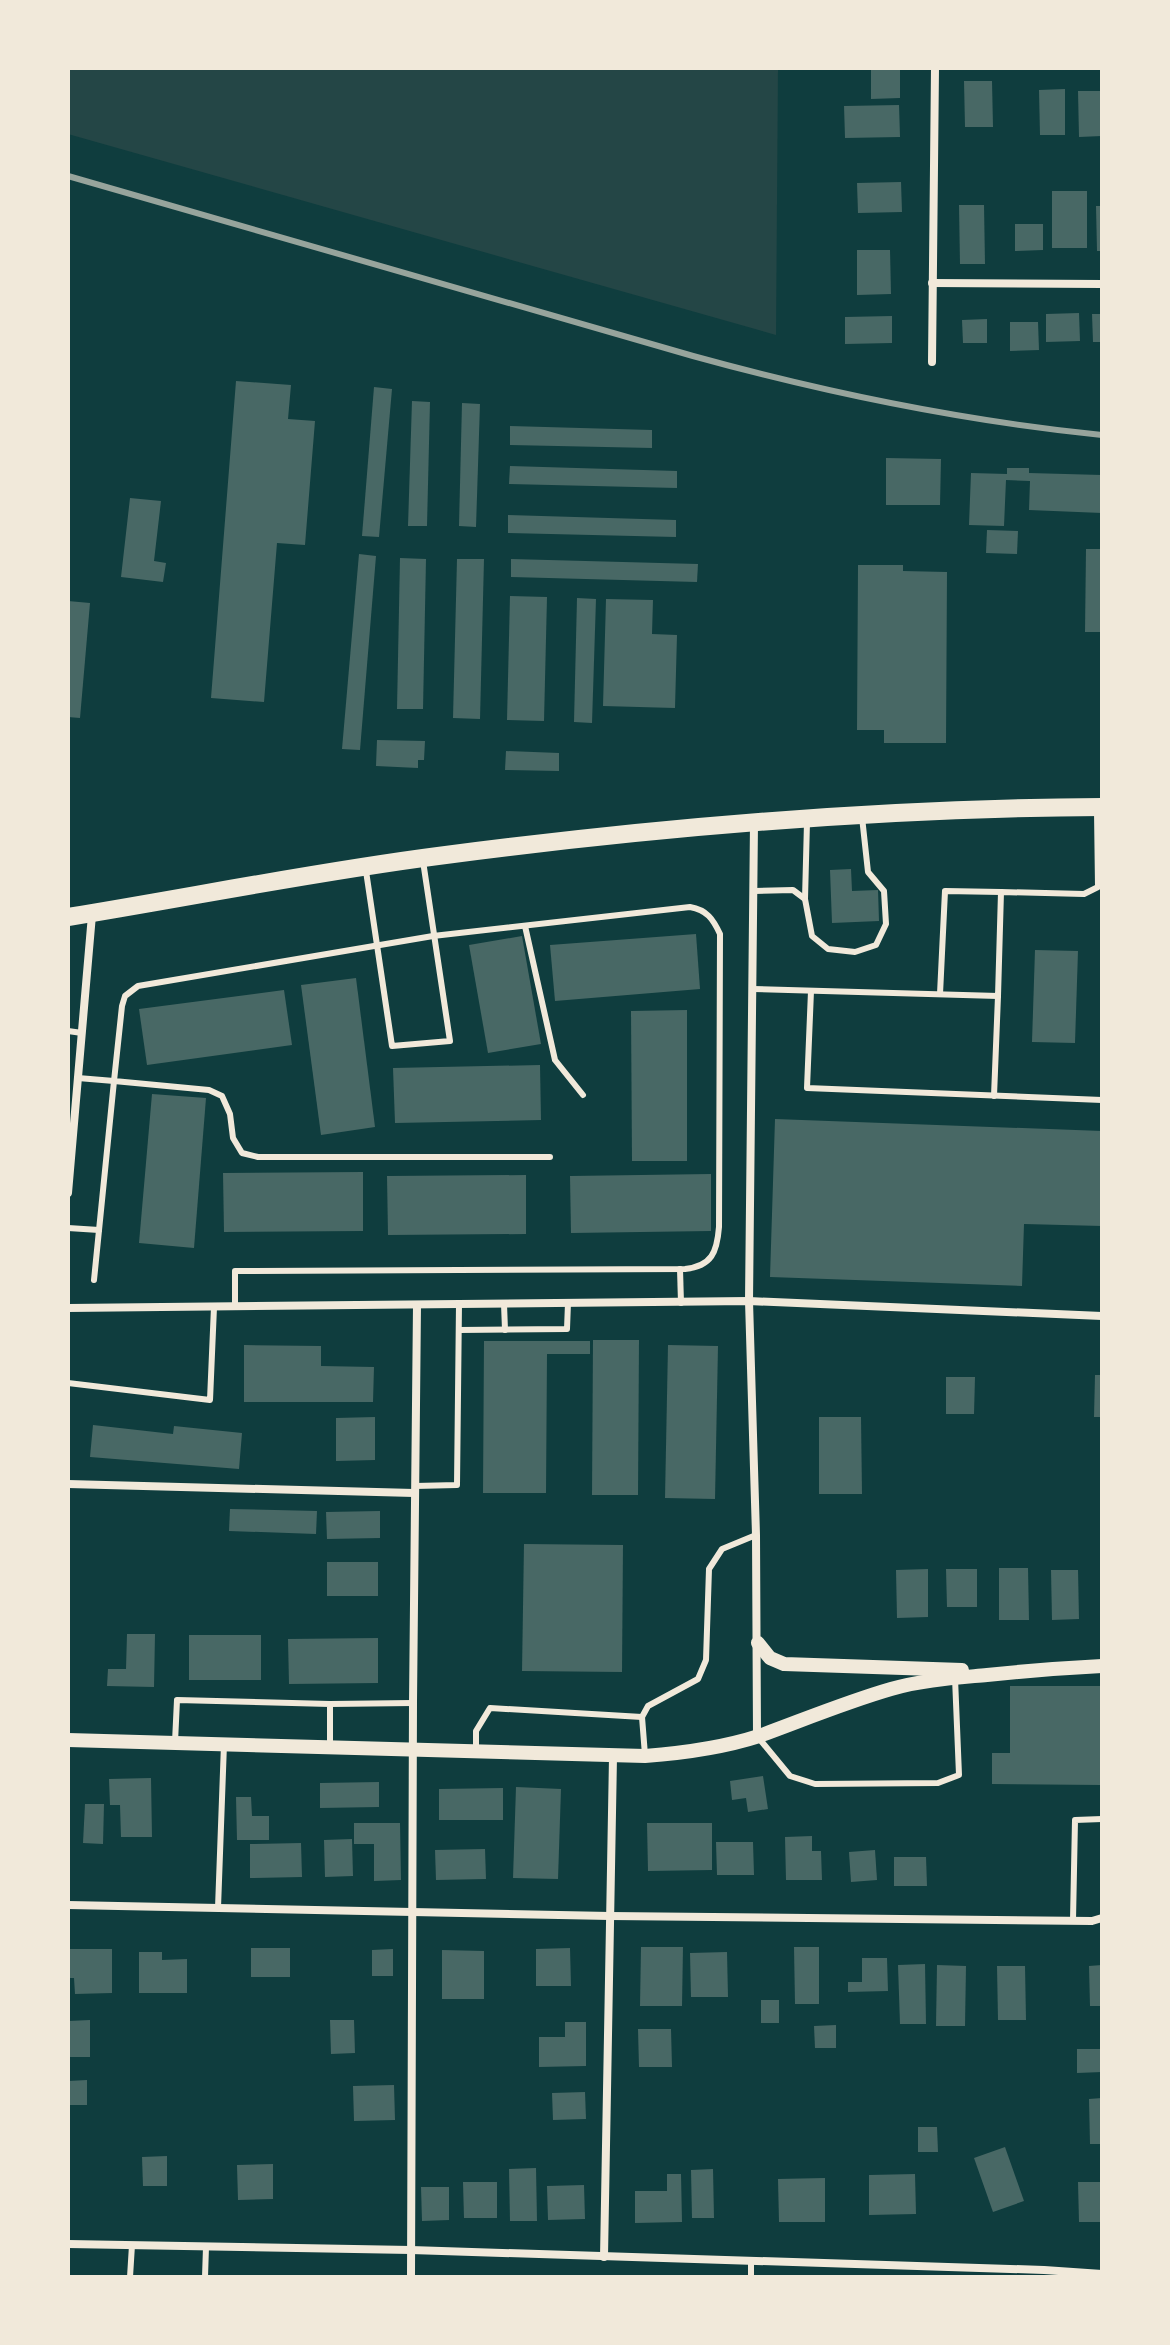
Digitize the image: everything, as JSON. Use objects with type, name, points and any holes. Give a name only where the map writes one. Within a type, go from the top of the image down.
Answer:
[{"type":"main road","points":[[68,917],[422,858],[621,834],[861,813],[1100,807]]},
{"type":"street","points":[[932,362],[935,68]]},
{"type":"street","points":[[932,283],[1102,284]]},
{"type":"street","points":[[754,823],[749,1301],[758,1643],[757,1736]]},
{"type":"street","points":[[68,1193],[72,1107],[78,1078],[92,913]]},
{"type":"street","points":[[68,1308],[749,1301],[1102,1316]]},
{"type":"street","points":[[411,2277],[417,1305]]},
{"type":"street","points":[[68,1484],[414,1489]]},
{"type":"street","points":[[758,1643],[770,1658],[784,1664],[955,1673],[1102,1666]]},
{"type":"street","points":[[68,1740],[645,1756],[719,1747],[837,1706],[955,1673]]},
{"type":"street","points":[[604,2257],[613,1757]]},
{"type":"street","points":[[68,1905],[610,1916],[1092,1921],[1102,1918]]},
{"type":"street","points":[[68,2244],[411,2250],[751,2262],[949,2273],[1044,2270],[1102,2274]]},
{"type":"lane","points":[[940,994],[945,891],[1084,894],[1100,887],[1100,807]]},
{"type":"lane","points":[[808,817],[805,899],[812,936],[828,949],[855,952],[876,945],[886,924],[884,891],[868,872],[861,813]]},
{"type":"lane","points":[[365,867],[392,1046],[450,1041],[422,858]]},
{"type":"lane","points":[[754,891],[793,890],[805,899]]},
{"type":"lane","points":[[994,1096],[1001,892]]},
{"type":"lane","points":[[94,1280],[122,1006],[125,996],[138,986],[433,936],[690,907],[706,912],[720,934],[721,946],[718,1242],[715,1252],[704,1264],[680,1269],[235,1271],[235,1306]]},
{"type":"lane","points":[[525,926],[555,1060],[583,1095]]},
{"type":"lane","points":[[753,989],[998,996]]},
{"type":"lane","points":[[811,991],[807,1088],[1102,1100]]},
{"type":"lane","points":[[68,1031],[82,1033]]},
{"type":"lane","points":[[78,1078],[209,1090],[222,1096],[230,1114],[236,1146],[242,1153],[258,1157],[550,1157]]},
{"type":"lane","points":[[68,1228],[99,1230]]},
{"type":"lane","points":[[680,1269],[681,1303]]},
{"type":"lane","points":[[459,1330],[567,1329],[568,1303]]},
{"type":"lane","points":[[414,1489],[457,1485],[459,1304]]},
{"type":"lane","points":[[504,1304],[505,1330]]},
{"type":"lane","points":[[68,1383],[210,1400],[214,1307]]},
{"type":"lane","points":[[645,1756],[642,1717],[648,1706],[698,1679],[706,1660],[709,1569],[722,1549],[756,1535]]},
{"type":"lane","points":[[757,1736],[790,1776],[815,1784],[938,1783],[959,1775],[955,1673]]},
{"type":"lane","points":[[175,1742],[177,1700],[413,1703]]},
{"type":"lane","points":[[330,1704],[330,1746]]},
{"type":"lane","points":[[476,1751],[476,1731],[490,1708],[642,1717]]},
{"type":"lane","points":[[218,1908],[224,1744]]},
{"type":"lane","points":[[1073,1920],[1075,1820],[1102,1819]]},
{"type":"lane","points":[[130,2277],[132,2245]]},
{"type":"lane","points":[[205,2277],[206,2247]]},
{"type":"lane","points":[[751,2262],[751,2277]]},
{"type":"shaded area","points":[[68,68],[778,68],[776,335],[68,134]]},
{"type":"building","points":[[871,68],[900,68],[900,98],[871,99]]},
{"type":"building","points":[[964,81],[992,81],[993,127],[965,127]]},
{"type":"building","points":[[1065,89],[1065,135],[1040,135],[1039,90]]},
{"type":"building","points":[[1078,91],[1102,91],[1102,136],[1079,137]]},
{"type":"building","points":[[899,105],[900,137],[845,138],[844,106]]},
{"type":"building","points":[[901,182],[902,212],[858,213],[857,183]]},
{"type":"building","points":[[1052,191],[1087,191],[1087,248],[1052,248]]},
{"type":"building","points":[[959,205],[984,205],[985,264],[960,264]]},
{"type":"building","points":[[1096,206],[1102,206],[1102,251],[1097,251]]},
{"type":"building","points":[[1015,224],[1043,224],[1043,250],[1015,251]]},
{"type":"building","points":[[857,250],[890,250],[891,294],[857,295]]},
{"type":"building","points":[[1079,313],[1080,341],[1046,342],[1046,314]]},
{"type":"building","points":[[1092,314],[1102,314],[1102,342],[1093,342]]},
{"type":"building","points":[[892,316],[892,343],[845,344],[845,317]]},
{"type":"building","points":[[987,319],[987,343],[963,343],[962,320]]},
{"type":"building","points":[[1010,322],[1038,322],[1039,350],[1010,351]]},
{"type":"building","points":[[236,381],[291,385],[288,419],[315,421],[305,545],[277,543],[264,702],[211,698]]},
{"type":"building","points":[[374,387],[392,389],[379,537],[362,536]]},
{"type":"building","points":[[412,401],[430,402],[427,526],[408,526]]},
{"type":"building","points":[[462,403],[480,404],[476,527],[459,526]]},
{"type":"building","points":[[510,426],[652,430],[652,448],[510,445]]},
{"type":"building","points":[[886,458],[941,459],[940,505],[886,505]]},
{"type":"building","points":[[510,466],[677,471],[677,488],[509,484]]},
{"type":"building","points":[[1007,468],[1029,468],[1029,473],[1102,475],[1102,513],[1029,510],[1030,481],[1006,480],[1004,526],[969,525],[971,473],[1007,474]]},
{"type":"building","points":[[130,498],[161,501],[154,561],[166,563],[163,582],[121,577]]},
{"type":"building","points":[[508,515],[676,520],[676,537],[508,533]]},
{"type":"building","points":[[987,530],[1018,531],[1017,554],[986,553]]},
{"type":"building","points":[[1086,549],[1102,549],[1102,632],[1085,632]]},
{"type":"building","points":[[359,554],[376,556],[360,750],[342,749]]},
{"type":"building","points":[[400,558],[426,559],[423,709],[397,709]]},
{"type":"building","points":[[457,559],[484,559],[480,719],[453,718]]},
{"type":"building","points":[[511,559],[698,564],[697,582],[511,577]]},
{"type":"building","points":[[858,565],[903,565],[903,571],[947,572],[946,743],[884,743],[884,730],[857,730]]},
{"type":"building","points":[[510,596],[547,597],[544,721],[507,720]]},
{"type":"building","points":[[577,598],[596,599],[592,723],[574,722]]},
{"type":"building","points":[[606,599],[653,600],[652,634],[677,635],[675,708],[603,706]]},
{"type":"building","points":[[68,601],[90,603],[80,718],[68,717]]},
{"type":"building","points":[[377,740],[425,741],[424,760],[418,760],[418,768],[376,766]]},
{"type":"building","points":[[506,751],[559,753],[559,771],[505,770]]},
{"type":"building","points":[[851,869],[852,891],[878,890],[879,921],[832,923],[830,870]]},
{"type":"building","points":[[696,934],[700,989],[555,1001],[550,945]]},
{"type":"building","points":[[522,936],[541,1044],[488,1053],[469,945]]},
{"type":"building","points":[[1035,950],[1078,951],[1075,1043],[1032,1042]]},
{"type":"building","points":[[356,978],[375,1127],[321,1135],[301,985]]},
{"type":"building","points":[[284,990],[292,1045],[147,1065],[139,1009]]},
{"type":"building","points":[[687,1010],[687,1161],[632,1161],[631,1011]]},
{"type":"building","points":[[540,1065],[541,1120],[395,1123],[393,1068]]},
{"type":"building","points":[[152,1094],[206,1098],[194,1248],[139,1243]]},
{"type":"building","points":[[775,1119],[1102,1131],[1102,1226],[1024,1224],[1022,1286],[770,1277]]},
{"type":"building","points":[[363,1172],[363,1231],[224,1232],[223,1173]]},
{"type":"building","points":[[711,1174],[711,1231],[571,1233],[570,1176]]},
{"type":"building","points":[[526,1175],[526,1234],[388,1235],[387,1176]]},
{"type":"building","points":[[593,1340],[639,1340],[638,1495],[592,1495]]},
{"type":"building","points":[[484,1341],[590,1341],[590,1354],[547,1354],[546,1493],[483,1493]]},
{"type":"building","points":[[244,1345],[321,1346],[321,1366],[374,1367],[373,1402],[244,1402]]},
{"type":"building","points":[[668,1345],[718,1346],[715,1499],[665,1498]]},
{"type":"building","points":[[1095,1375],[1102,1375],[1102,1417],[1094,1417]]},
{"type":"building","points":[[946,1377],[975,1377],[974,1414],[946,1414]]},
{"type":"building","points":[[375,1417],[375,1460],[336,1461],[336,1418]]},
{"type":"building","points":[[819,1417],[861,1417],[862,1494],[819,1494]]},
{"type":"building","points":[[93,1425],[173,1434],[174,1426],[242,1433],[239,1469],[90,1457]]},
{"type":"building","points":[[230,1509],[317,1511],[316,1534],[229,1531]]},
{"type":"building","points":[[380,1511],[380,1538],[327,1539],[326,1512]]},
{"type":"building","points":[[524,1544],[623,1545],[622,1672],[522,1671]]},
{"type":"building","points":[[327,1562],[378,1562],[378,1596],[327,1596]]},
{"type":"building","points":[[999,1568],[1028,1568],[1029,1620],[999,1620]]},
{"type":"building","points":[[928,1569],[928,1617],[897,1618],[896,1570]]},
{"type":"building","points":[[946,1569],[977,1569],[977,1607],[947,1607]]},
{"type":"building","points":[[1051,1570],[1078,1570],[1079,1619],[1052,1620]]},
{"type":"building","points":[[127,1634],[155,1634],[154,1687],[107,1686],[108,1669],[126,1669]]},
{"type":"building","points":[[189,1635],[261,1635],[261,1680],[189,1680]]},
{"type":"building","points":[[378,1638],[378,1683],[289,1684],[288,1639]]},
{"type":"building","points":[[1010,1686],[1102,1686],[1102,1785],[992,1784],[992,1753],[1010,1753]]},
{"type":"building","points":[[763,1776],[768,1809],[748,1812],[746,1798],[732,1800],[730,1781]]},
{"type":"building","points":[[151,1778],[152,1837],[121,1837],[120,1805],[110,1805],[109,1779]]},
{"type":"building","points":[[379,1782],[379,1807],[320,1808],[320,1783]]},
{"type":"building","points":[[516,1787],[561,1789],[558,1879],[513,1878]]},
{"type":"building","points":[[503,1788],[503,1820],[439,1820],[439,1789]]},
{"type":"building","points":[[236,1797],[251,1797],[252,1816],[269,1816],[269,1840],[237,1840]]},
{"type":"building","points":[[85,1804],[104,1804],[103,1844],[83,1843]]},
{"type":"building","points":[[354,1823],[400,1823],[401,1880],[374,1881],[374,1844],[354,1844]]},
{"type":"building","points":[[647,1823],[712,1823],[712,1870],[648,1871]]},
{"type":"building","points":[[812,1836],[812,1851],[821,1851],[822,1880],[786,1880],[785,1837]]},
{"type":"building","points":[[352,1839],[353,1876],[325,1877],[324,1840]]},
{"type":"building","points":[[716,1842],[753,1842],[754,1875],[717,1875]]},
{"type":"building","points":[[301,1843],[302,1877],[250,1878],[250,1844]]},
{"type":"building","points":[[485,1849],[486,1879],[436,1880],[435,1850]]},
{"type":"building","points":[[875,1850],[877,1880],[851,1882],[849,1852]]},
{"type":"building","points":[[894,1857],[926,1857],[927,1886],[894,1886]]},
{"type":"building","points":[[641,1947],[683,1947],[682,2006],[640,2006]]},
{"type":"building","points":[[794,1947],[819,1947],[819,2004],[795,2004]]},
{"type":"building","points":[[251,1948],[290,1948],[290,1977],[251,1977]]},
{"type":"building","points":[[570,1948],[571,1986],[536,1986],[536,1949]]},
{"type":"building","points":[[68,1949],[112,1949],[112,1993],[75,1994],[74,1978],[68,1978]]},
{"type":"building","points":[[393,1949],[393,1976],[372,1976],[372,1950]]},
{"type":"building","points":[[442,1950],[484,1951],[484,1999],[442,1999]]},
{"type":"building","points":[[139,1952],[162,1952],[162,1960],[187,1959],[187,1993],[139,1993]]},
{"type":"building","points":[[727,1952],[728,1997],[691,1997],[690,1953]]},
{"type":"building","points":[[862,1958],[887,1958],[888,1991],[848,1992],[848,1982],[862,1982]]},
{"type":"building","points":[[925,1964],[926,2024],[900,2024],[898,1965]]},
{"type":"building","points":[[937,1965],[966,1966],[965,2026],[936,2026]]},
{"type":"building","points":[[1102,1965],[1102,2006],[1090,2006],[1089,1966]]},
{"type":"building","points":[[997,1966],[1025,1966],[1026,2020],[998,2020]]},
{"type":"building","points":[[761,2000],[779,2000],[779,2023],[761,2023]]},
{"type":"building","points":[[90,2020],[90,2057],[68,2057],[68,2021]]},
{"type":"building","points":[[330,2020],[354,2020],[355,2053],[331,2054]]},
{"type":"building","points":[[565,2022],[586,2022],[586,2066],[539,2067],[539,2037],[565,2037]]},
{"type":"building","points":[[836,2025],[836,2048],[815,2048],[814,2026]]},
{"type":"building","points":[[638,2029],[671,2029],[672,2067],[639,2067]]},
{"type":"building","points":[[1077,2049],[1102,2049],[1102,2072],[1077,2073]]},
{"type":"building","points":[[87,2080],[87,2105],[68,2105],[68,2081]]},
{"type":"building","points":[[394,2085],[395,2120],[354,2121],[353,2086]]},
{"type":"building","points":[[585,2092],[586,2119],[553,2120],[552,2093]]},
{"type":"building","points":[[1102,2098],[1102,2144],[1090,2144],[1089,2099]]},
{"type":"building","points":[[918,2127],[937,2127],[938,2152],[918,2152]]},
{"type":"building","points":[[1005,2147],[1024,2201],[993,2212],[974,2158]]},
{"type":"building","points":[[167,2156],[167,2186],[143,2186],[142,2157]]},
{"type":"building","points":[[273,2164],[273,2199],[238,2200],[237,2165]]},
{"type":"building","points":[[536,2168],[537,2221],[510,2221],[509,2169]]},
{"type":"building","points":[[713,2169],[714,2218],[692,2218],[691,2170]]},
{"type":"building","points":[[667,2174],[681,2174],[682,2222],[635,2223],[635,2191],[667,2191]]},
{"type":"building","points":[[915,2174],[916,2214],[869,2215],[869,2175]]},
{"type":"building","points":[[825,2178],[825,2222],[779,2222],[778,2179]]},
{"type":"building","points":[[463,2182],[497,2182],[497,2218],[464,2218]]},
{"type":"building","points":[[1078,2182],[1102,2182],[1102,2222],[1079,2222]]},
{"type":"building","points":[[584,2185],[585,2219],[548,2220],[547,2186]]},
{"type":"building","points":[[421,2187],[449,2187],[449,2220],[422,2221]]},
{"type":"railway","points":[[68,176],[743,369],[845,394],[947,414],[1102,435]]}]
